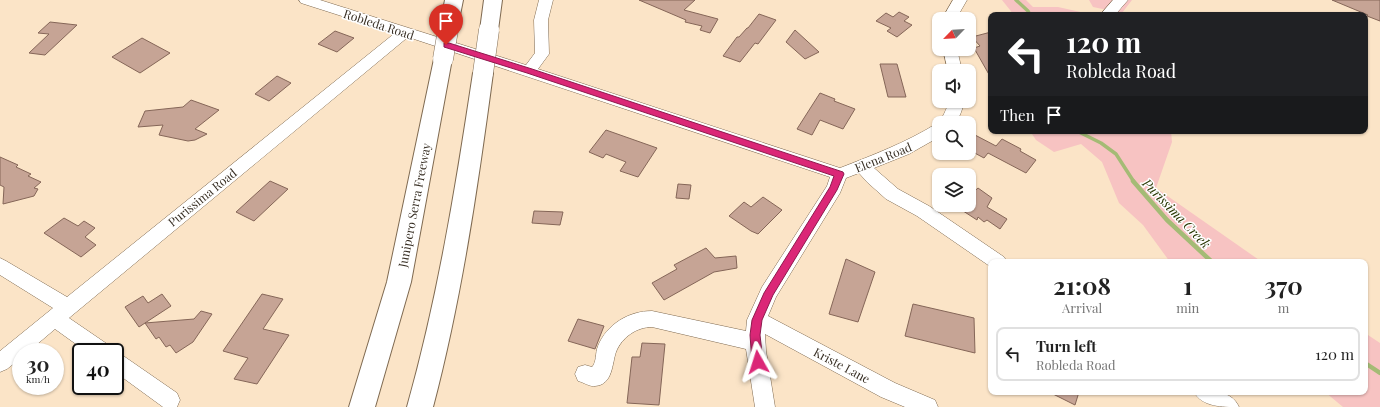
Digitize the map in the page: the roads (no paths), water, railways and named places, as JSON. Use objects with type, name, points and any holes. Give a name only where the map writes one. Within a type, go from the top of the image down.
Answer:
[{"type":"highway","name":"Junipero Serra Freeway","points":[[362,407],[399,282],[416,202],[454,0]]},
{"type":"highway","points":[[420,407],[451,280],[465,198],[493,0]]},
{"type":"street","name":"Robleda Road","points":[[306,0],[529,71],[840,174]]},
{"type":"street","points":[[529,71],[542,54],[540,24],[542,7],[546,0]]},
{"type":"street","points":[[953,12],[960,0]]},
{"type":"street","points":[[1110,12],[1121,0]]},
{"type":"street","name":"Purissima Road","points":[[0,363],[405,32]]},
{"type":"street","name":"Elena Road","points":[[765,407],[756,342],[757,320],[769,293],[834,188],[840,174],[892,154],[926,139],[932,134]]},
{"type":"street","points":[[862,165],[873,178],[892,194],[923,211],[994,259]]},
{"type":"street","points":[[0,266],[61,313],[93,343]]},
{"type":"street","points":[[585,374],[595,377],[604,369],[606,348],[628,324],[643,319],[652,319],[756,342]]},
{"type":"street","name":"Kriste Lane","points":[[757,320],[888,390],[928,407]]},
{"type":"street","points":[[124,367],[170,400]]},
{"type":"street","points":[[1209,395],[1229,407]]},
{"type":"waterway","name":"Purissima Creek","points":[[1016,0],[1028,12]]},
{"type":"waterway","name":"Purissima Creek","points":[[1083,134],[1101,143],[1116,154],[1134,182]]},
{"type":"waterway","name":"Purissima Creek","points":[[1133,181],[1167,220],[1209,259]]},
{"type":"waterway","name":"Purissima Creek","points":[[1368,365],[1380,373]]}]
